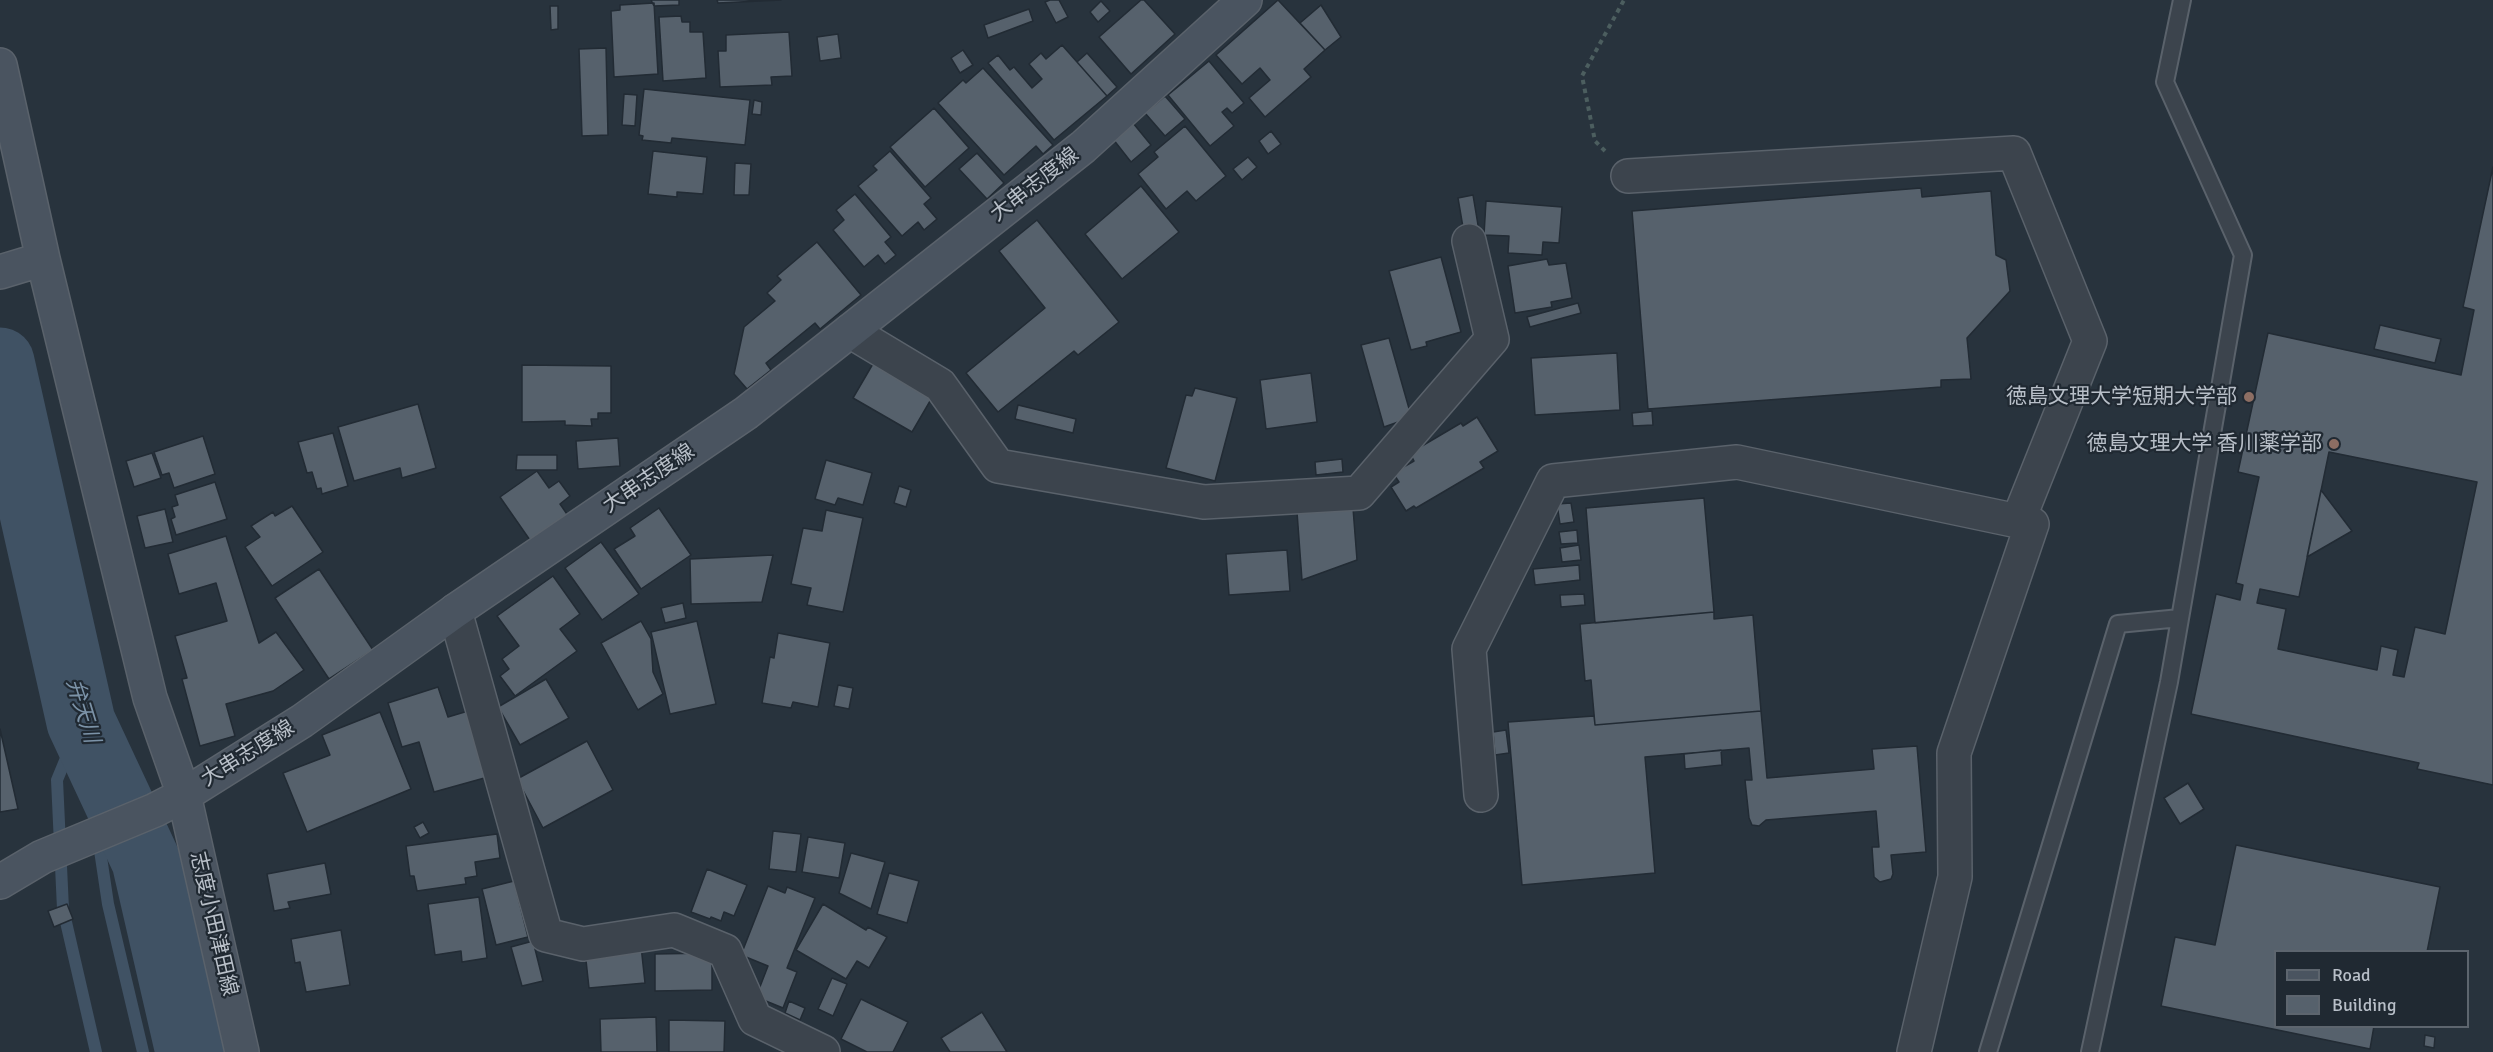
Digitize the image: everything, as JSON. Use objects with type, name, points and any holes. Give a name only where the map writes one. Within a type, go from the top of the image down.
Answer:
[{"type":"main road","name":"大串志度線","points":[[0,882],[42,857],[156,810],[302,721],[455,611],[746,413],[1083,147],[1245,0]]},
{"type":"main road","points":[[0,65],[43,259],[0,272]]},
{"type":"main road","name":"志度小田津田線","points":[[43,259],[150,698],[184,795],[242,1052]]},
{"type":"street","points":[[1628,176],[2014,153],[2090,341],[2018,521]]},
{"type":"street","points":[[850,331],[940,385],[998,466],[1204,502],[1359,493],[1492,339],[1469,241]]},
{"type":"street","points":[[1480,795],[1469,649],[1553,481],[1737,462],[2032,524],[1954,753],[1955,877],[1914,1052]]},
{"type":"street","points":[[455,611],[546,935],[584,944],[674,930],[725,951],[755,1019],[823,1052]]},
{"type":"lane","points":[[2090,1052],[2169,682],[2243,255],[2165,82],[2182,0]]},
{"type":"lane","points":[[1988,1052],[2118,624],[2180,618]]},
{"type":"path","points":[[1624,0],[1582,76],[1595,141],[1628,176]]},
{"type":"building","points":[[651,0],[679,0],[679,5],[654,6]]},
{"type":"building","points":[[717,0],[781,0],[718,3]]},
{"type":"building","points":[[1059,0],[1068,17],[1056,23],[1045,2]]},
{"type":"building","points":[[1141,0],[1144,0],[1175,34],[1131,74],[1099,37]]},
{"type":"building","points":[[1278,0],[1325,50],[1304,69],[1311,77],[1265,117],[1249,98],[1270,80],[1260,68],[1242,84],[1216,55]]},
{"type":"building","points":[[1101,1],[1110,11],[1098,22],[1090,12]]},
{"type":"building","points":[[654,3],[658,74],[614,77],[611,11],[620,10],[620,5]]},
{"type":"building","points":[[1321,5],[1341,37],[1325,50],[1300,23]]},
{"type":"building","points":[[550,6],[558,6],[558,29],[551,30]]},
{"type":"building","points":[[1029,9],[1033,21],[988,38],[984,25]]},
{"type":"building","points":[[681,16],[682,22],[690,22],[690,32],[703,32],[706,78],[663,81],[659,17]]},
{"type":"building","points":[[789,32],[792,76],[771,77],[772,85],[720,87],[718,51],[726,51],[726,35]]},
{"type":"building","points":[[838,34],[841,58],[820,61],[817,37]]},
{"type":"building","points":[[1062,45],[1107,96],[1054,140],[988,63],[998,55],[1010,70],[1014,67],[1032,88],[1042,79],[1029,64],[1041,53],[1046,59]]},
{"type":"building","points":[[606,48],[608,135],[582,136],[579,49]]},
{"type":"building","points":[[963,50],[973,65],[960,73],[951,58]]},
{"type":"building","points":[[1087,53],[1117,87],[1107,96],[1077,62]]},
{"type":"building","points":[[1209,61],[1244,103],[1232,113],[1227,108],[1222,112],[1234,126],[1210,146],[1168,95]]},
{"type":"building","points":[[983,68],[1053,145],[1043,154],[1036,146],[1004,175],[938,103],[963,80],[966,83]]},
{"type":"building","points":[[644,89],[750,100],[745,145],[672,138],[671,143],[642,140],[643,136],[639,135]]},
{"type":"building","points":[[624,94],[637,95],[635,126],[622,125]]},
{"type":"building","points":[[1165,96],[1185,119],[1165,136],[1145,113]]},
{"type":"building","points":[[754,100],[762,102],[761,115],[752,114]]},
{"type":"building","points":[[934,108],[969,148],[925,187],[890,147]]},
{"type":"building","points":[[1133,123],[1151,145],[1131,162],[1113,139]]},
{"type":"building","points":[[1185,126],[1226,176],[1196,201],[1187,191],[1166,209],[1138,174],[1158,157],[1154,152]]},
{"type":"building","points":[[1271,131],[1281,144],[1268,154],[1259,141]]},
{"type":"building","points":[[653,151],[707,157],[703,194],[677,192],[677,197],[648,194]]},
{"type":"building","points":[[890,151],[931,198],[924,204],[937,219],[924,230],[918,222],[902,236],[858,186],[877,170],[873,166]]},
{"type":"building","points":[[977,153],[1004,183],[987,199],[959,169]]},
{"type":"building","points":[[1248,157],[1257,167],[1242,180],[1233,169]]},
{"type":"building","points":[[735,163],[751,164],[749,195],[734,195]]},
{"type":"building","points":[[2493,167],[2493,785],[2417,769],[2419,763],[2191,714],[2216,594],[2240,600],[2243,585],[2236,583],[2259,477],[2238,472],[2268,333],[2461,375],[2474,310],[2463,307]],"holes":[[[2329,452],[2477,482],[2445,634],[2415,627],[2404,677],[2393,675],[2398,650],[2381,646],[2377,670],[2278,649],[2286,609],[2257,603],[2260,589],[2299,597]]]},
{"type":"building","points":[[1141,186],[1179,232],[1122,279],[1085,234]]},
{"type":"building","points":[[1921,188],[1922,197],[1991,191],[1996,255],[2006,260],[2010,291],[1967,338],[1971,379],[1941,380],[1941,387],[1648,409],[1632,211]]},
{"type":"building","points":[[855,194],[891,237],[885,242],[896,255],[885,264],[878,255],[864,267],[833,230],[844,220],[836,210]]},
{"type":"building","points":[[1473,195],[1482,249],[1467,251],[1458,198]]},
{"type":"building","points":[[1486,201],[1562,207],[1559,243],[1543,242],[1542,255],[1508,253],[1509,236],[1484,235]]},
{"type":"building","points":[[1037,220],[1119,322],[1078,355],[1074,351],[998,412],[966,373],[1045,308],[999,251]]},
{"type":"building","points":[[817,242],[861,295],[820,329],[815,323],[766,363],[771,370],[747,389],[734,374],[744,327],[775,301],[767,293],[781,280],[777,276]]},
{"type":"building","points":[[1441,257],[1461,332],[1426,342],[1427,346],[1411,350],[1389,271]]},
{"type":"building","points":[[1547,259],[1549,265],[1566,263],[1572,298],[1551,302],[1552,307],[1515,313],[1508,266]]},
{"type":"building","points":[[1578,303],[1581,313],[1530,327],[1527,317]]},
{"type":"building","points":[[2380,325],[2441,339],[2435,363],[2374,349]]},
{"type":"building","points":[[1389,338],[1410,412],[1404,420],[1384,427],[1361,345]]},
{"type":"building","points":[[1617,353],[1620,410],[1535,415],[1531,358]]},
{"type":"building","points":[[874,362],[933,396],[912,432],[853,398]]},
{"type":"building","points":[[522,365],[611,366],[611,413],[598,413],[598,419],[591,419],[592,426],[565,425],[565,421],[522,422]]},
{"type":"building","points":[[1311,373],[1317,422],[1266,429],[1260,380]]},
{"type":"building","points":[[1195,388],[1237,398],[1215,481],[1166,468],[1186,395],[1192,396]]},
{"type":"building","points":[[418,404],[436,468],[402,478],[400,468],[354,481],[338,427]]},
{"type":"building","points":[[1018,405],[1076,419],[1073,433],[1015,419]]},
{"type":"building","points":[[1652,411],[1653,425],[1633,426],[1632,413]]},
{"type":"building","points":[[1477,417],[1498,451],[1480,462],[1484,468],[1416,508],[1414,506],[1406,511],[1391,487],[1399,482],[1393,473],[1414,461],[1410,453],[1461,423],[1463,426]]},
{"type":"building","points":[[333,433],[348,486],[322,494],[321,488],[317,489],[312,472],[307,473],[298,442]]},
{"type":"building","points":[[203,436],[215,474],[174,488],[169,473],[162,475],[154,452]]},
{"type":"building","points":[[618,438],[620,466],[578,469],[576,441]]},
{"type":"building","points":[[152,453],[161,478],[134,487],[126,461]]},
{"type":"building","points":[[517,455],[557,455],[557,470],[516,470]]},
{"type":"building","points":[[1342,459],[1343,472],[1316,475],[1315,462]]},
{"type":"building","points":[[826,460],[872,473],[863,505],[838,498],[835,505],[815,499]]},
{"type":"building","points":[[537,471],[549,488],[559,481],[570,496],[560,504],[569,517],[532,543],[500,497]]},
{"type":"building","points":[[215,482],[227,519],[176,535],[171,519],[175,517],[172,507],[178,505],[175,495]]},
{"type":"building","points":[[899,486],[911,490],[906,507],[894,503]]},
{"type":"building","points":[[2321,490],[2352,531],[2307,557]]},
{"type":"building","points":[[1704,498],[1714,612],[1595,623],[1586,508]]},
{"type":"building","points":[[1571,503],[1574,522],[1560,524],[1557,504]]},
{"type":"building","points":[[292,506],[323,552],[272,586],[245,547],[260,537],[251,526],[273,512],[275,516]]},
{"type":"building","points":[[659,508],[691,555],[641,589],[614,549],[635,536],[630,528]]},
{"type":"building","points":[[1353,508],[1357,560],[1302,580],[1297,512]]},
{"type":"building","points":[[165,509],[173,542],[145,548],[137,516]]},
{"type":"building","points":[[826,510],[863,518],[843,612],[807,605],[811,588],[791,584],[803,528],[822,531]]},
{"type":"building","points":[[1577,530],[1578,543],[1561,544],[1559,532]]},
{"type":"building","points":[[226,536],[259,643],[276,632],[304,670],[273,691],[226,704],[235,736],[200,746],[182,679],[187,678],[175,636],[227,621],[216,583],[179,594],[168,554]]},
{"type":"building","points":[[601,542],[639,594],[602,620],[565,568]]},
{"type":"building","points":[[1579,545],[1581,560],[1562,562],[1560,548]]},
{"type":"building","points":[[1287,550],[1290,591],[1229,595],[1226,554]]},
{"type":"building","points":[[773,555],[762,602],[691,604],[690,559]]},
{"type":"building","points":[[1579,565],[1580,580],[1535,585],[1533,569]]},
{"type":"building","points":[[319,569],[373,650],[329,679],[275,598]]},
{"type":"building","points":[[553,576],[580,614],[560,629],[577,651],[515,696],[500,676],[509,669],[502,659],[519,646],[497,616]]},
{"type":"building","points":[[1584,594],[1585,605],[1561,607],[1560,595]]},
{"type":"building","points":[[683,603],[686,618],[665,623],[661,608]]},
{"type":"building","points":[[1714,612],[1714,619],[1753,615],[1761,711],[1595,725],[1591,680],[1585,681],[1580,624]]},
{"type":"building","points":[[641,621],[651,639],[653,672],[663,694],[638,710],[601,643]]},
{"type":"building","points":[[697,621],[716,704],[670,714],[651,632]]},
{"type":"building","points":[[778,633],[830,643],[818,707],[793,702],[791,708],[762,703],[770,657],[774,658]]},
{"type":"building","points":[[546,679],[569,718],[520,745],[498,707]]},
{"type":"building","points":[[838,685],[853,688],[849,709],[834,706]]},
{"type":"building","points":[[438,687],[448,717],[468,711],[488,777],[434,792],[419,742],[402,747],[388,703]]},
{"type":"building","points":[[1761,711],[1767,778],[1874,769],[1872,749],[1917,746],[1926,852],[1891,855],[1893,874],[1891,879],[1880,882],[1874,877],[1872,847],[1879,847],[1876,811],[1766,820],[1759,826],[1752,825],[1749,818],[1745,780],[1752,780],[1749,748],[1645,757],[1655,873],[1522,885],[1508,722],[1594,716],[1595,725]]},
{"type":"building","points":[[380,712],[411,789],[307,832],[283,773],[330,755],[322,735]]},
{"type":"building","points":[[0,729],[18,809],[0,812]]},
{"type":"building","points":[[1506,730],[1509,753],[1495,755],[1493,732]]},
{"type":"building","points":[[587,741],[613,790],[543,828],[517,779]]},
{"type":"building","points":[[1721,750],[1722,765],[1685,769],[1684,754]]},
{"type":"building","points":[[2188,783],[2204,809],[2180,824],[2164,798]]},
{"type":"building","points":[[423,822],[429,833],[420,838],[414,827]]},
{"type":"building","points":[[773,831],[801,834],[796,872],[769,869]]},
{"type":"building","points":[[497,834],[500,858],[475,862],[477,876],[465,878],[466,884],[417,891],[414,876],[410,876],[406,846]]},
{"type":"building","points":[[808,837],[845,843],[839,878],[802,872]]},
{"type":"building","points":[[2236,845],[2440,887],[2427,950],[2274,950],[2274,1028],[2374,1028],[2370,1049],[2161,1006],[2175,937],[2215,945]]},
{"type":"building","points":[[851,853],[885,862],[871,909],[839,893]]},
{"type":"building","points":[[325,863],[331,894],[288,902],[290,908],[274,911],[267,874]]},
{"type":"building","points":[[707,869],[747,885],[734,916],[724,912],[721,921],[691,912]]},
{"type":"building","points":[[889,873],[919,881],[907,923],[877,914]]},
{"type":"building","points":[[514,881],[528,937],[496,945],[482,889]]},
{"type":"building","points":[[768,886],[785,893],[787,887],[815,898],[787,968],[797,972],[783,1008],[756,997],[768,966],[741,955]]},
{"type":"building","points":[[479,897],[487,958],[462,962],[461,951],[435,955],[428,904]]},
{"type":"building","points":[[67,904],[73,919],[54,927],[48,911]]},
{"type":"building","points":[[823,904],[866,930],[868,927],[887,937],[869,968],[857,961],[846,979],[796,950]]},
{"type":"building","points":[[341,930],[350,985],[306,992],[300,962],[295,963],[291,939]]},
{"type":"building","points":[[533,941],[543,981],[522,986],[511,947]]},
{"type":"building","points":[[641,946],[645,983],[589,988],[585,951]]},
{"type":"building","points":[[712,953],[712,990],[655,991],[655,954]]},
{"type":"building","points":[[832,978],[847,984],[833,1016],[818,1009]]},
{"type":"building","points":[[861,999],[908,1022],[893,1052],[867,1052],[841,1039]]},
{"type":"building","points":[[789,1001],[805,1008],[800,1020],[785,1013]]},
{"type":"building","points":[[982,1012],[1007,1052],[950,1052],[941,1038]]},
{"type":"building","points":[[656,1017],[657,1052],[601,1052],[600,1019]]},
{"type":"building","points":[[669,1020],[725,1021],[724,1052],[669,1052]]},
{"type":"building","points":[[2425,1035],[2435,1037],[2434,1048],[2424,1046]]},
{"type":"waterway","name":"弁天川","points":[[0,362],[81,722],[146,861],[190,1052]]},
{"type":"waterway","points":[[81,722],[57,780],[63,909],[96,1052]]},
{"type":"waterway","points":[[81,723],[108,904],[143,1052]]},
{"type":"place","name":"徳島文理大学短期大学部","points":[[2249,397]]},
{"type":"place","name":"徳島文理大学 香川薬学部","points":[[2334,444]]}]
